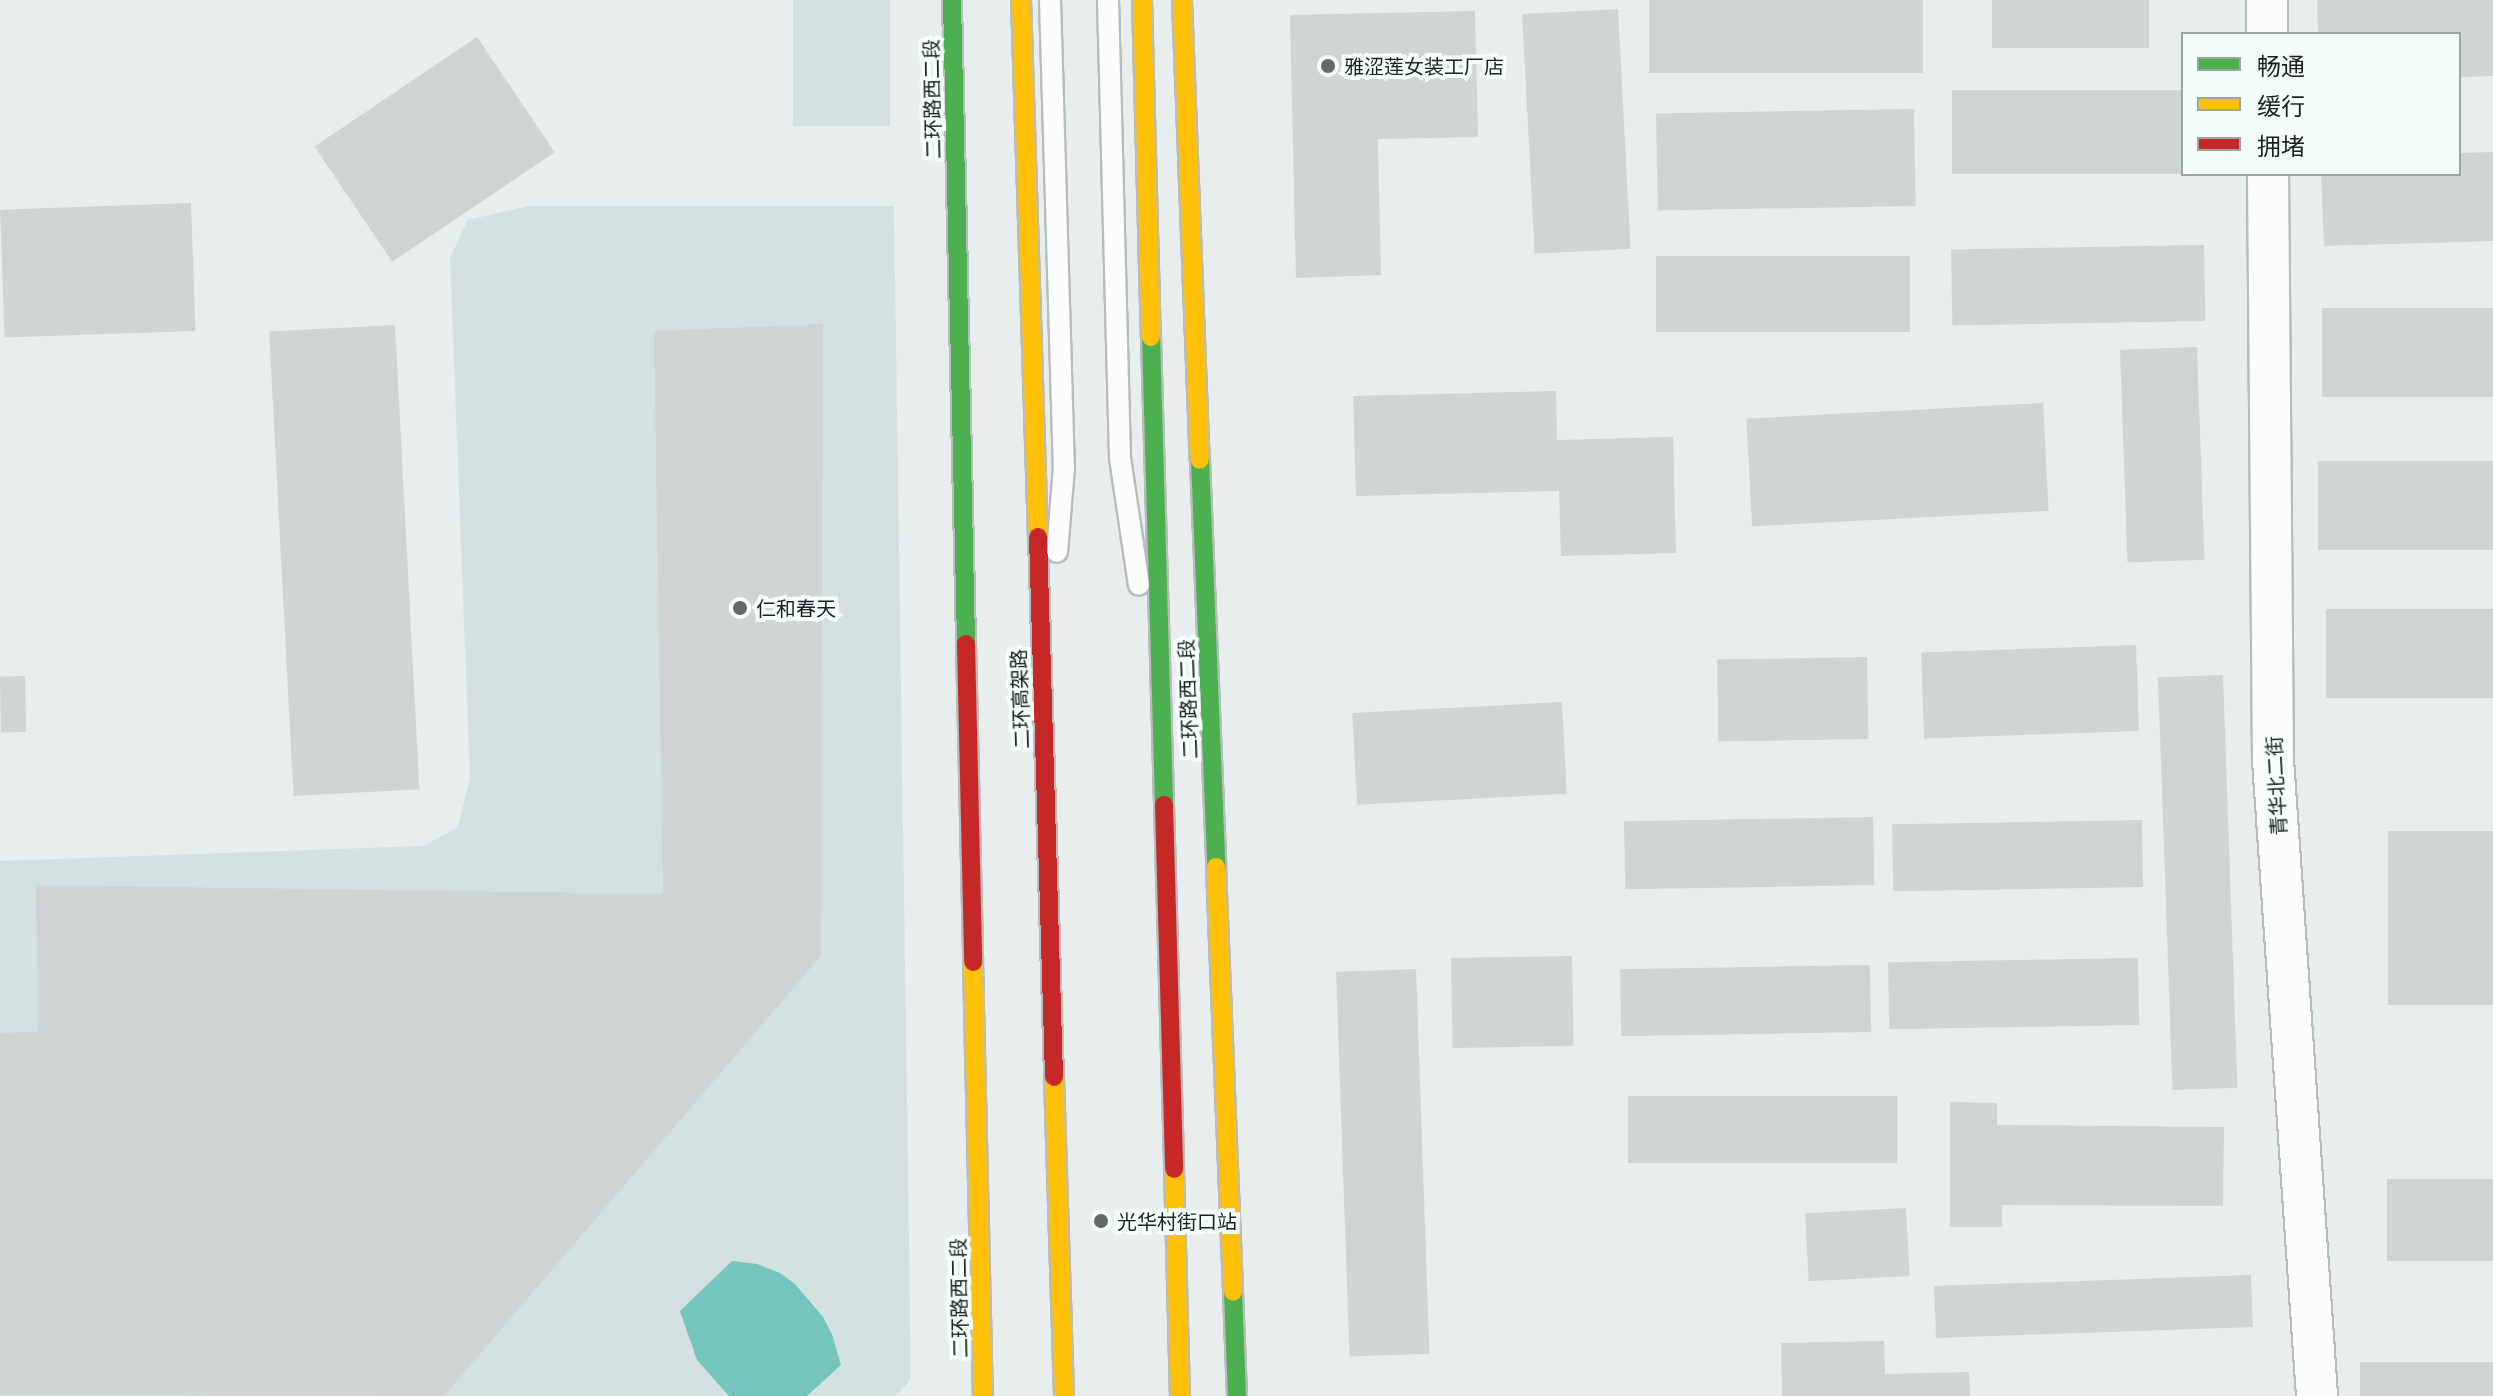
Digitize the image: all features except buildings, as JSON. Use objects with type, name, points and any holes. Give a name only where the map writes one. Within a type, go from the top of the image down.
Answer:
[{"type":"main road","name":"二环路西二段","points":[[952,0],[983,1396]]},
{"type":"main road","name":"二环高架路","points":[[1021,0],[1064,1396]]},
{"type":"main road","points":[[1142,0],[1180,1396]]},
{"type":"main road","name":"二环路西二段","points":[[1182,0],[1237,1396]]},
{"type":"street","points":[[2267,0],[2267,32]]},
{"type":"street","name":"青华北二街","points":[[2268,176],[2273,760],[2317,1396]]},
{"type":"lane","points":[[1043,747],[1064,467],[1050,0]]},
{"type":"lane","points":[[1108,0],[1120,458],[1162,743]]},
{"type":"shaded area","points":[[793,0],[890,0],[890,126],[793,126]]},
{"type":"shaded area","points":[[529,206],[894,206],[911,1379],[896,1396],[0,1396],[0,861],[424,846],[458,827],[470,778],[450,258],[468,220]]},
{"type":"water","points":[[732,1261],[757,1264],[780,1273],[795,1284],[823,1317],[832,1334],[841,1365],[807,1396],[729,1396],[697,1360],[680,1311]]},
{"type":"traffic: fast","points":[[952,0],[966,644]]},
{"type":"traffic: fast","points":[[1151,337],[1164,805]]},
{"type":"traffic: fast","points":[[1200,460],[1216,867]]},
{"type":"traffic: fast","points":[[1233,1292],[1237,1396]]},
{"type":"traffic: slow","points":[[1021,0],[1038,537]]},
{"type":"traffic: slow","points":[[1142,0],[1151,337]]},
{"type":"traffic: slow","points":[[1182,0],[1200,460]]},
{"type":"traffic: slow","points":[[1216,867],[1233,1292]]},
{"type":"traffic: slow","points":[[973,962],[983,1396]]},
{"type":"traffic: slow","points":[[1054,1077],[1064,1396]]},
{"type":"traffic: slow","points":[[1174,1169],[1180,1396]]},
{"type":"traffic: jam","points":[[1038,537],[1054,1077]]},
{"type":"traffic: jam","points":[[966,644],[973,962]]},
{"type":"traffic: jam","points":[[1164,805],[1174,1169]]},
{"type":"place","name":"雅涩莲女装工厂店","points":[[1328,66]]},
{"type":"place","name":"仁和春天","points":[[740,608]]},
{"type":"place","name":"光华村街口站","points":[[1101,1221]]}]
